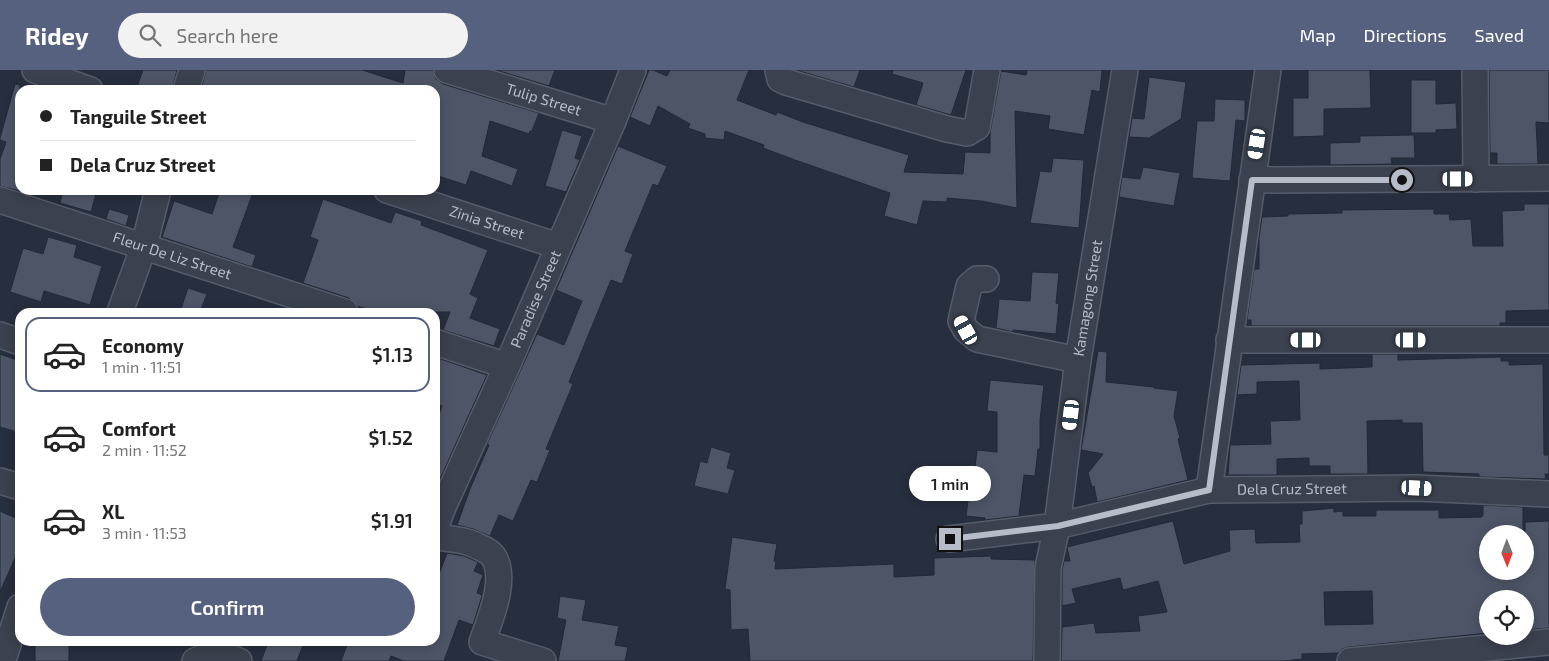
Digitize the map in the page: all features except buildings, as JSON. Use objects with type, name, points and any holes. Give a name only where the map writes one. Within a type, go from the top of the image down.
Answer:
[{"type":"street","points":[[35,70],[76,85]]},
{"type":"street","points":[[188,85],[192,70]]},
{"type":"street","name":"Tulip Street","points":[[446,70],[613,121]]},
{"type":"street","name":"Paradise Street","points":[[440,513],[507,366],[613,121],[633,70]]},
{"type":"street","points":[[778,70],[780,79],[786,82],[952,131],[967,133],[976,127],[987,70]]},
{"type":"street","name":"Kamagong Street","points":[[1047,661],[1048,568],[1058,526],[1078,360],[1125,70]]},
{"type":"street","points":[[1209,490],[1268,70]]},
{"type":"street","points":[[1475,70],[1476,179]]},
{"type":"street","points":[[1252,180],[1549,178]]},
{"type":"street","points":[[121,308],[144,246],[157,195]]},
{"type":"street","name":"Zinia Street","points":[[402,195],[558,246]]},
{"type":"street","name":"Fleur De Liz Street","points":[[0,200],[333,308]]},
{"type":"street","points":[[986,279],[977,279],[969,286],[961,321],[971,335],[977,339],[1078,360]]},
{"type":"street","points":[[0,335],[15,340]]},
{"type":"street","points":[[1229,340],[1549,340]]},
{"type":"street","points":[[440,344],[507,366]]},
{"type":"street","points":[[0,481],[15,486]]},
{"type":"street","name":"Dela Cruz Street","points":[[950,539],[1058,526],[1209,490],[1417,488],[1549,494]]},
{"type":"street","points":[[440,538],[472,543],[492,554],[500,569],[492,615],[482,642],[543,661]]},
{"type":"street","points":[[4,658],[15,623]]},
{"type":"street","points":[[1350,661],[1549,642]]},
{"type":"street","points":[[195,661],[206,655],[217,655],[239,661]]},
{"type":"route","points":[[950,539],[1058,526],[1209,490],[1252,180],[1402,180]]}]
